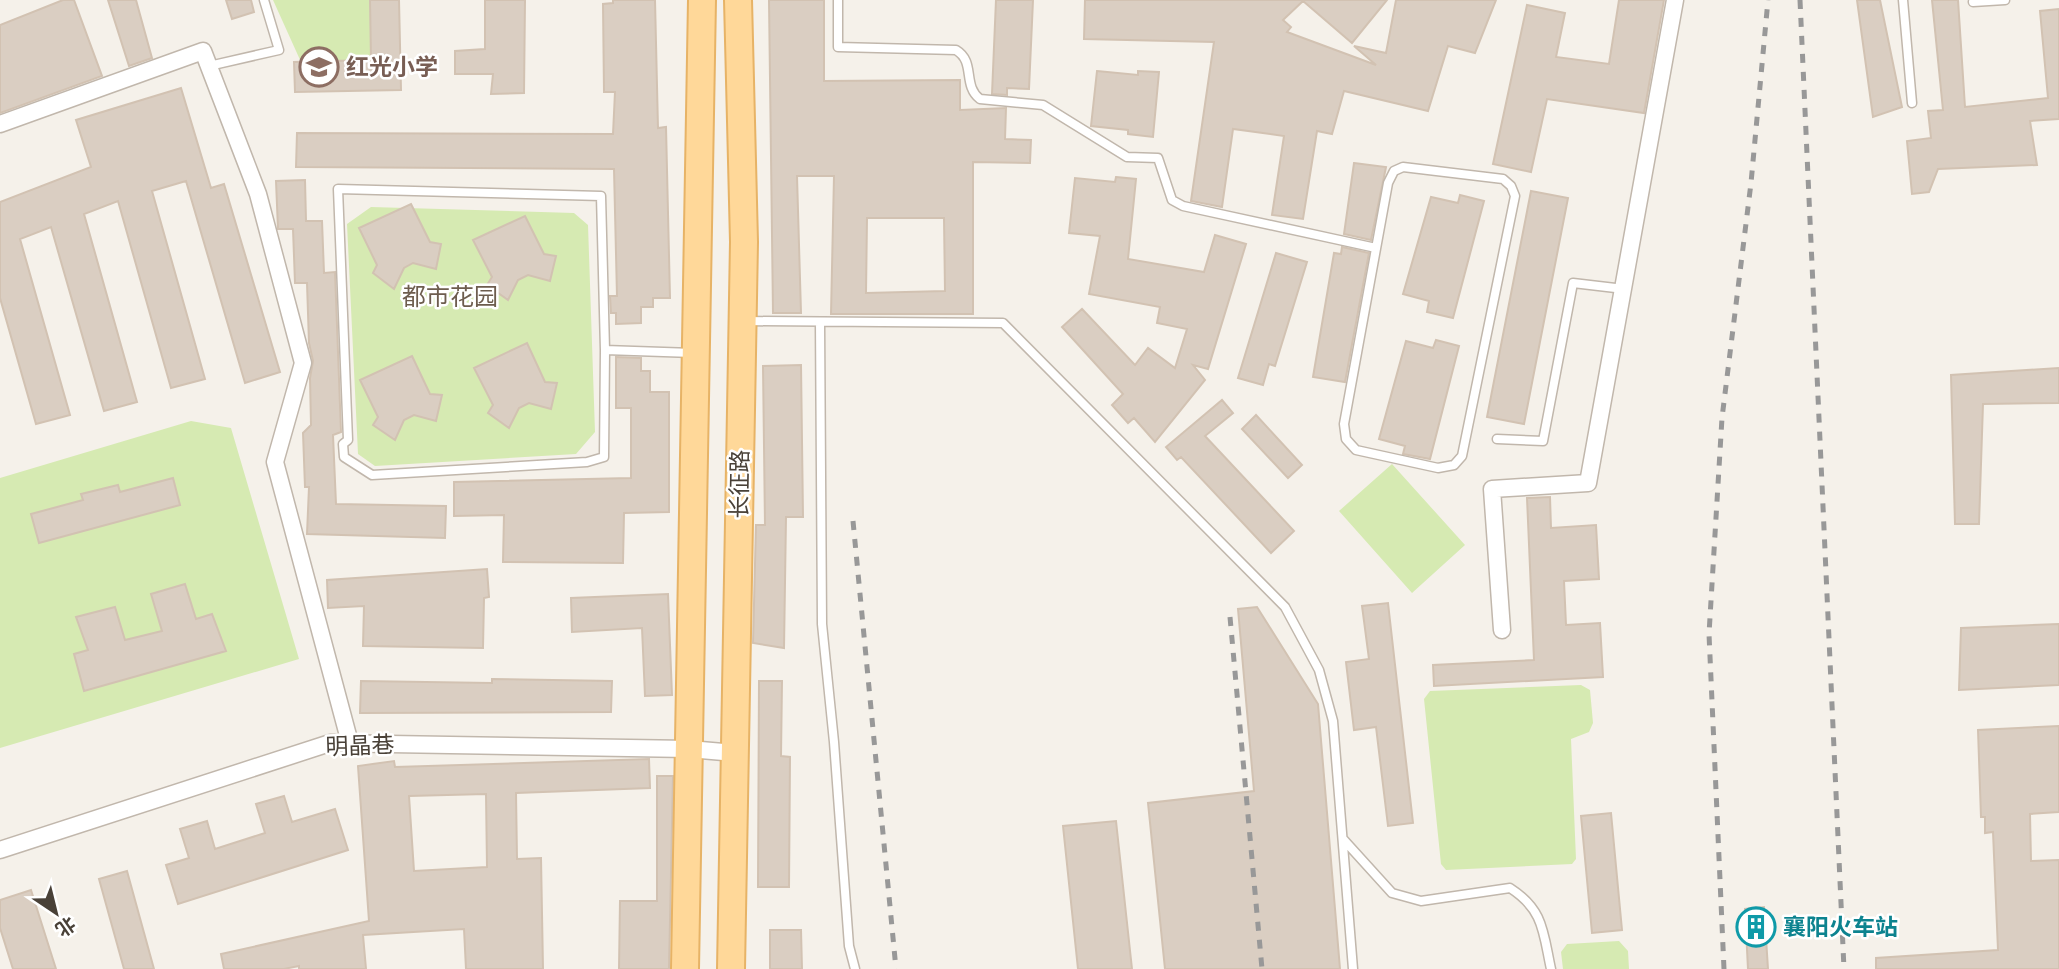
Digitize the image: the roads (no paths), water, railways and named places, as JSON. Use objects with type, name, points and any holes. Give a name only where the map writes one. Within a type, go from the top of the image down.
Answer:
[{"type":"main road","name":"长征路","points":[[685,969],[702,0]]},
{"type":"main road","name":"长征路","points":[[731,969],[744,242],[738,0]]},
{"type":"street","points":[[1502,631],[1492,489],[1588,483],[1675,0]]},
{"type":"street","points":[[0,124],[204,51],[258,194],[303,363],[275,462],[350,743]]},
{"type":"street","name":"明晶巷","points":[[0,850],[330,743],[689,749],[735,753]]},
{"type":"lane","points":[[209,66],[279,50],[264,0]]},
{"type":"lane","points":[[838,0],[838,47],[956,50],[964,54],[969,65],[970,86],[980,99],[1043,105],[1127,157],[1158,158],[1172,200],[1183,206],[1376,248]]},
{"type":"lane","points":[[1903,0],[1912,103]]},
{"type":"lane","points":[[1973,2],[2005,0]]},
{"type":"lane","points":[[1403,167],[1503,179],[1511,186],[1515,196],[1462,456],[1454,464],[1438,468],[1356,450],[1346,439],[1344,424],[1376,248],[1388,183],[1394,171],[1403,167]]},
{"type":"lane","points":[[338,189],[601,197],[605,350],[604,457],[587,462],[372,475],[344,457],[343,444],[348,440],[338,189]]},
{"type":"lane","points":[[1497,439],[1543,441],[1573,283],[1624,289]]},
{"type":"lane","points":[[743,321],[1003,323],[1285,607],[1319,670],[1333,722],[1353,969]]},
{"type":"lane","points":[[820,322],[822,624],[849,946],[855,969]]},
{"type":"lane","points":[[605,350],[696,353]]},
{"type":"lane","points":[[1343,839],[1392,893],[1421,901],[1510,888],[1529,901],[1541,924],[1551,969]]},
{"type":"railway","points":[[1724,969],[1709,634],[1722,418],[1751,183],[1768,0]]},
{"type":"railway","points":[[1800,0],[1844,969]]},
{"type":"railway","points":[[853,521],[896,969]]},
{"type":"railway","points":[[1230,617],[1262,969]]},
{"type":"place","name":"红光小学","points":[[319,67]]},
{"type":"place","name":"襄阳火车站","points":[[1756,927]]},
{"type":"district","name":"都市花园","points":[[450,297]]}]
